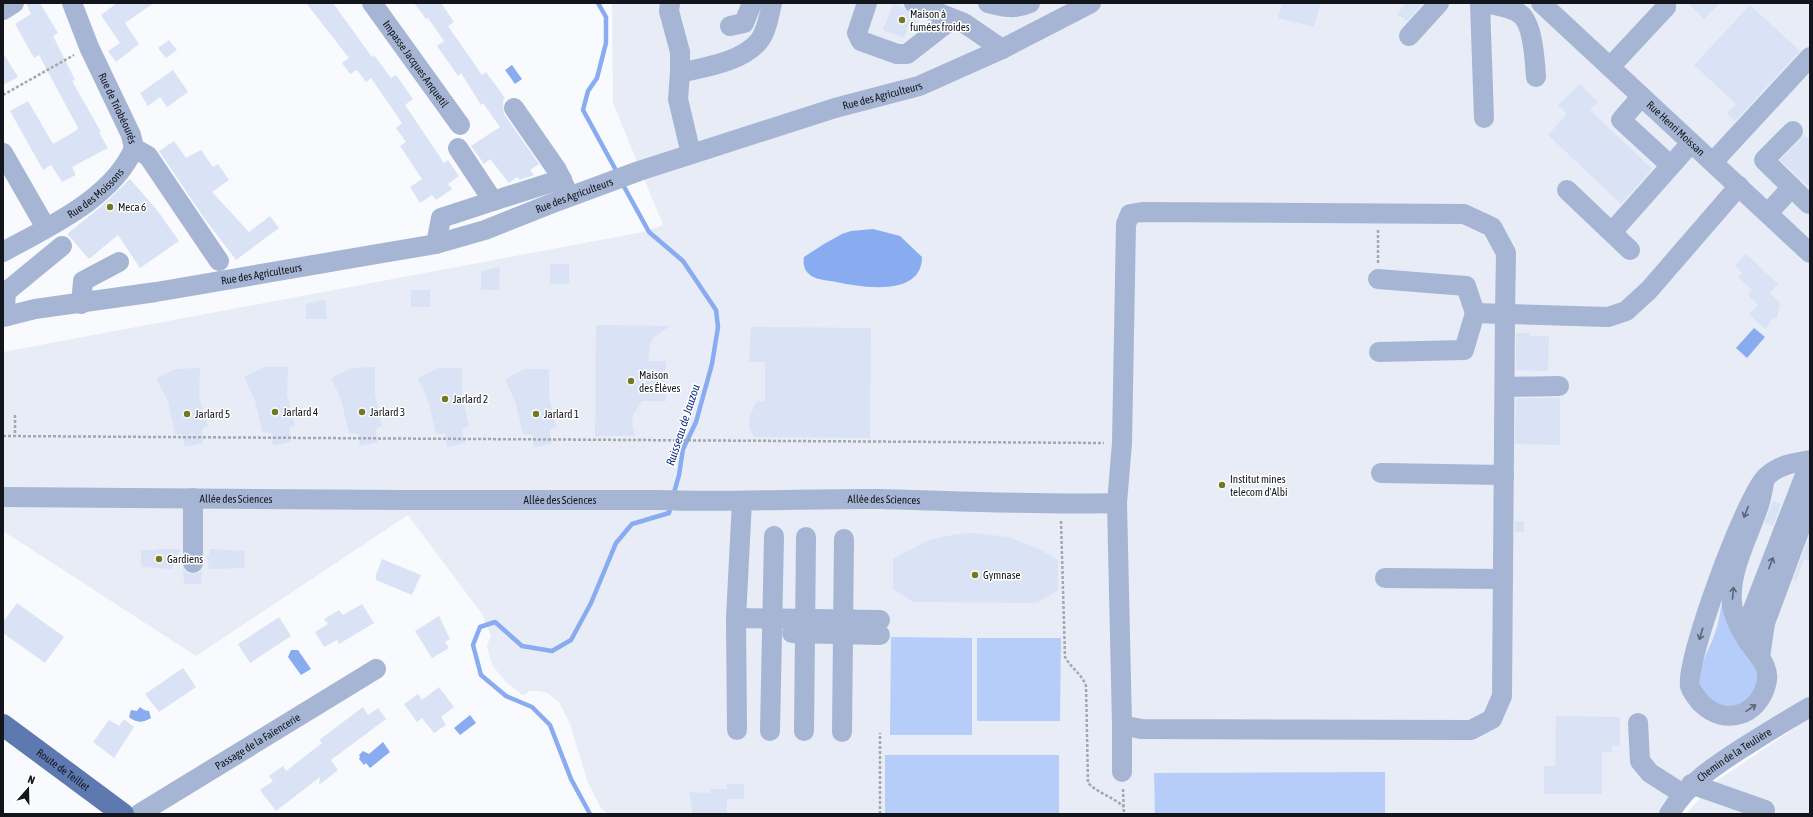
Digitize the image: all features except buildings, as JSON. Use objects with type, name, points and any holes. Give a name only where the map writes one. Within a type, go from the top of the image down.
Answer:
[{"type":"main road","name":"Route de Teillet","points":[[3,725],[123,814]]},
{"type":"street","name":"Rue de Triobéourès","points":[[72,3],[89,47],[131,135],[134,148],[148,156],[220,261]]},
{"type":"street","name":"Impasse Jacques Anquetil","points":[[372,3],[460,125]]},
{"type":"street","points":[[670,3],[668,11],[680,52],[678,98],[691,154]]},
{"type":"street","points":[[730,26],[744,23],[752,3]]},
{"type":"street","points":[[680,73],[736,59],[759,41],[766,26],[772,3]]},
{"type":"street","points":[[867,3],[857,33],[861,41],[897,54],[907,54],[952,19]]},
{"type":"street","points":[[914,3],[952,19],[964,22],[1002,49]]},
{"type":"street","points":[[988,3],[1009,8],[1023,6],[1030,3]]},
{"type":"street","name":"Rue des Agriculteurs","points":[[4,312],[82,304],[436,244],[485,230],[566,188],[606,183],[835,108],[919,86],[1002,49],[1090,3]]},
{"type":"street","points":[[1409,36],[1439,3]]},
{"type":"street","points":[[1480,3],[1484,118]]},
{"type":"street","points":[[1485,3],[1509,9],[1522,15],[1532,38],[1536,77]]},
{"type":"street","name":"Rue Henri Moissan","points":[[1541,3],[1810,253]]},
{"type":"street","points":[[1610,67],[1666,7],[1665,3]]},
{"type":"street","points":[[1713,162],[1810,57]]},
{"type":"street","points":[[1641,97],[1621,120],[1670,165]]},
{"type":"street","points":[[436,244],[441,218],[494,201],[566,188],[557,170],[514,108]]},
{"type":"street","points":[[1793,131],[1764,160],[1809,204]]},
{"type":"street","points":[[1612,232],[1691,143]]},
{"type":"street","name":"Rue des Moissons","points":[[3,252],[79,208],[104,188],[128,161],[134,148]]},
{"type":"street","points":[[458,148],[494,201]]},
{"type":"street","points":[[3,153],[46,228]]},
{"type":"street","points":[[1475,313],[1608,317],[1626,311],[1649,290],[1739,186]]},
{"type":"street","points":[[1768,213],[1792,187]]},
{"type":"street","points":[[1567,190],[1630,250]]},
{"type":"street","points":[[1122,725],[1141,729],[1471,730],[1492,719],[1502,696],[1506,253],[1492,227],[1464,214],[1142,212],[1130,214],[1126,224],[1122,443],[1117,503],[1122,772]]},
{"type":"street","points":[[4,312],[6,292],[62,246]]},
{"type":"street","points":[[82,304],[83,281],[119,262]]},
{"type":"street","points":[[1378,279],[1466,286],[1475,313],[1464,350],[1379,352]]},
{"type":"street","points":[[1505,387],[1559,386]]},
{"type":"street","points":[[1765,478],[1760,503],[1737,567],[1732,593],[1732,604],[1735,616],[1747,640],[1760,657],[1767,672],[1767,682],[1763,695],[1757,704],[1748,711],[1730,716],[1720,716],[1708,710],[1696,697],[1690,686],[1690,672],[1713,594],[1750,502],[1765,478],[1786,464],[1810,460]]},
{"type":"street","points":[[1747,640],[1750,617],[1804,475],[1810,470]]},
{"type":"street","points":[[1381,473],[1504,475]]},
{"type":"street","name":"Allée des Sciences","points":[[3,497],[690,501],[879,499],[1050,504],[1117,503]]},
{"type":"street","points":[[193,498],[193,563]]},
{"type":"street","points":[[737,730],[736,625],[742,501]]},
{"type":"street","points":[[1760,657],[1765,623],[1810,502]]},
{"type":"street","points":[[770,731],[774,536]]},
{"type":"street","points":[[804,731],[806,537]]},
{"type":"street","points":[[842,732],[844,539]]},
{"type":"street","points":[[1385,578],[1503,578]]},
{"type":"street","points":[[736,625],[880,627]]},
{"type":"street","name":"Passage de la Faïencerie","points":[[139,814],[376,669]]},
{"type":"street","name":"Chemin de la Teulière","points":[[1669,814],[1687,789],[1707,771],[1810,707]]},
{"type":"street","points":[[1638,723],[1640,761],[1650,773],[1687,789],[1765,810]]},
{"type":"path","points":[[3,95],[89,47]]},
{"type":"path","points":[[1378,279],[1379,213]]},
{"type":"path","points":[[15,415],[15,436]]},
{"type":"path","points":[[3,436],[1122,443]]},
{"type":"path","points":[[1050,504],[1062,522],[1065,657],[1069,666],[1084,679],[1086,686],[1088,783],[1092,787],[1115,799],[1124,807]]},
{"type":"path","points":[[880,733],[880,814]]},
{"type":"path","points":[[1122,772],[1124,814]]},
{"type":"shaded area","points":[[612,3],[1810,3],[1810,814],[1686,814],[1715,782],[1798,726],[1692,773],[1661,814],[607,814],[601,808],[588,783],[570,724],[559,702],[549,694],[540,691],[529,691],[524,695],[521,694],[506,682],[492,665],[487,646],[491,635],[482,614],[408,515],[196,656],[3,531],[3,352],[643,232],[663,225],[613,103]]},
{"type":"shaded area","points":[[512,65],[522,79],[515,84],[505,70]]},
{"type":"shaded area","points":[[873,229],[900,236],[922,257],[919,270],[912,279],[901,284],[888,287],[874,287],[818,279],[807,272],[804,264],[804,257],[842,234],[851,231]]},
{"type":"shaded area","points":[[1754,328],[1765,337],[1747,358],[1736,348]]},
{"type":"shaded area","points":[[1724,601],[1751,657],[1759,680],[1751,698],[1731,709],[1711,701],[1703,691],[1700,683],[1700,675],[1704,658],[1712,641],[1722,602]]},
{"type":"shaded area","points":[[891,637],[972,638],[972,735],[890,735]]},
{"type":"shaded area","points":[[977,638],[1061,638],[1060,721],[977,721]]},
{"type":"shaded area","points":[[291,650],[298,650],[311,669],[301,675],[288,657]]},
{"type":"shaded area","points":[[140,707],[149,711],[151,718],[140,722],[129,717],[131,710],[137,711]]},
{"type":"shaded area","points":[[470,715],[476,723],[460,735],[454,728]]},
{"type":"shaded area","points":[[383,742],[390,752],[370,768],[366,763],[364,765],[359,759],[359,755],[363,751],[369,754]]},
{"type":"shaded area","points":[[885,755],[1059,755],[1059,814],[885,814]]},
{"type":"shaded area","points":[[1385,772],[1385,814],[1155,814],[1154,773]]},
{"type":"waterway","name":"Ruisseau de Jauzou","points":[[598,3],[606,17],[606,43],[597,78],[588,91],[583,110],[618,174]]},
{"type":"waterway","name":"Ruisseau de Jauzou","points":[[622,183],[649,232],[683,261],[716,310],[718,327],[712,364],[696,422],[683,449],[679,475],[673,496]]},
{"type":"waterway","name":"Ruisseau de Jauzou","points":[[590,814],[571,779],[550,725],[532,707],[506,696],[481,675],[473,645],[480,627],[495,622],[522,646],[552,651],[571,640],[591,603],[616,543],[632,524],[669,513],[671,505]]},
{"type":"place","name":"Maison à fumées froides","points":[[902,20]]},
{"type":"place","name":"Meca 6","points":[[110,207]]},
{"type":"place","name":"Maison des Élèves","points":[[631,381]]},
{"type":"place","name":"Jarlard 2","points":[[445,399]]},
{"type":"place","name":"Jarlard 4","points":[[275,412]]},
{"type":"place","name":"Jarlard 3","points":[[362,412]]},
{"type":"place","name":"Jarlard 5","points":[[187,414]]},
{"type":"place","name":"Jarlard 1","points":[[536,414]]},
{"type":"place","name":"Institut mines telecom d'Albi","points":[[1222,485]]},
{"type":"place","name":"Gardiens","points":[[159,559]]},
{"type":"place","name":"Gymnase","points":[[975,575]]}]
